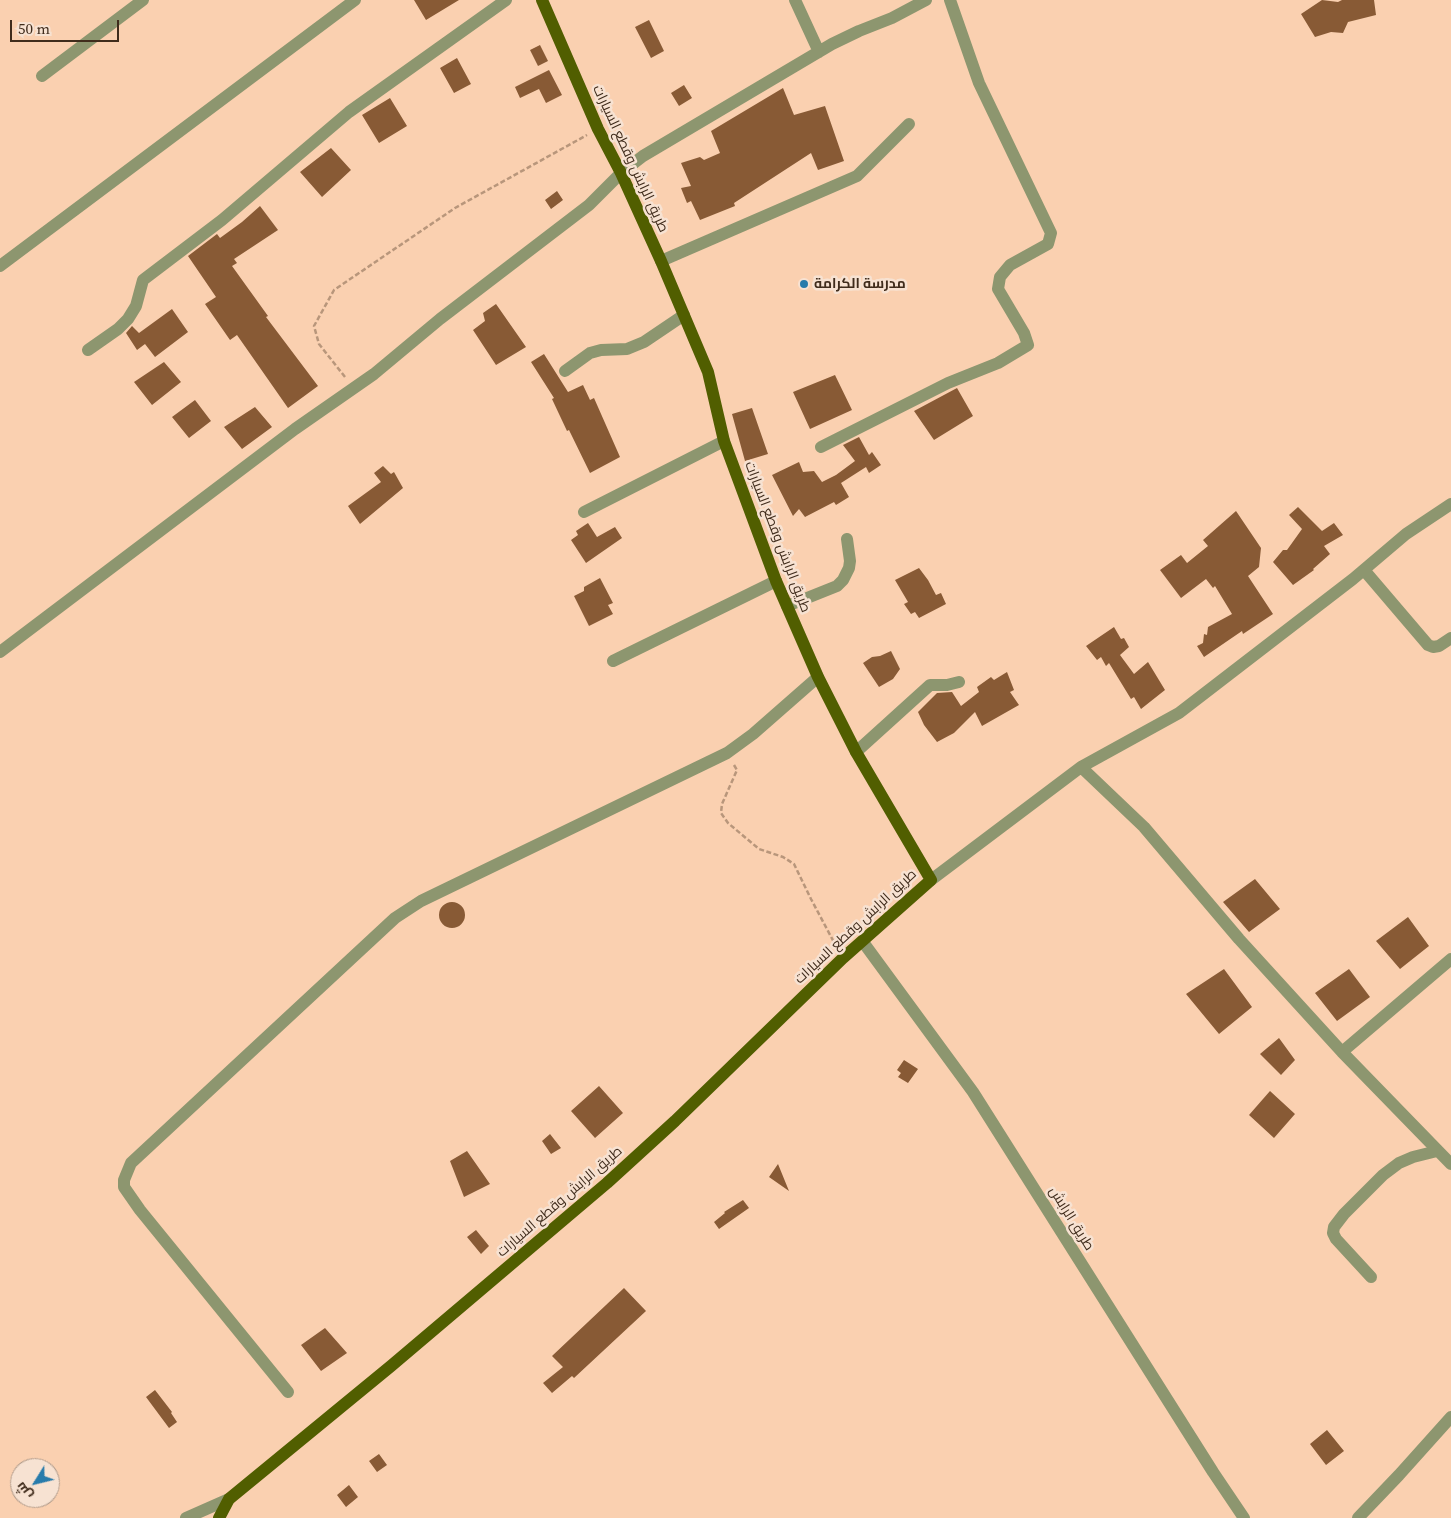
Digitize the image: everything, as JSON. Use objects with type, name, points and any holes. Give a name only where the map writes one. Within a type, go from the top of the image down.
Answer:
[{"type":"main road","name":"طريق الرابش وقطع السيارات","points":[[219,1518],[228,1499],[391,1366],[607,1183],[675,1121],[842,958],[863,942],[931,880],[856,752],[818,677],[786,606],[724,441],[708,372],[661,260],[621,173],[598,129],[542,0]]},
{"type":"street","points":[[42,76],[143,0]]},
{"type":"street","points":[[0,266],[355,0]]},
{"type":"street","points":[[88,350],[118,329],[128,319],[136,306],[144,280],[148,276],[222,220],[348,112],[506,0]]},
{"type":"street","points":[[795,0],[819,52]]},
{"type":"street","points":[[0,652],[295,429],[399,354],[447,314],[589,205],[621,173],[643,156],[819,52],[926,0]]},
{"type":"street","points":[[821,447],[948,383],[1003,361],[1028,345],[1024,332],[998,289],[1000,277],[1010,265],[1048,244],[1051,233],[979,83],[950,0]]},
{"type":"street","points":[[661,260],[857,176],[909,124]]},
{"type":"street","points":[[565,371],[590,353],[601,350],[627,349],[644,342],[684,315]]},
{"type":"street","points":[[584,512],[724,441]]},
{"type":"street","points":[[931,880],[1081,766],[1179,713],[1238,670],[1364,570],[1406,534],[1451,504]]},
{"type":"street","points":[[786,606],[836,586],[843,580],[850,561],[847,539]]},
{"type":"street","points":[[1364,570],[1428,645],[1433,648],[1451,638]]},
{"type":"street","points":[[613,661],[776,581]]},
{"type":"street","points":[[288,1392],[140,1210],[124,1187],[124,1180],[131,1162],[395,918],[421,901],[727,752],[753,734],[818,677]]},
{"type":"street","points":[[856,752],[930,685],[947,685],[959,682]]},
{"type":"street","points":[[1081,766],[1144,827],[1239,939],[1342,1052],[1451,1164]]},
{"type":"street","name":"طريق الرابش","points":[[863,942],[973,1092],[1244,1518]]},
{"type":"street","points":[[1342,1052],[1451,959]]},
{"type":"street","points":[[1371,1278],[1336,1239],[1333,1234],[1334,1227],[1344,1214],[1383,1175],[1399,1163],[1438,1150]]},
{"type":"street","points":[[1358,1518],[1451,1418]]},
{"type":"street","points":[[186,1518],[228,1499]]},
{"type":"path","points":[[354,388],[318,344],[314,326],[334,290],[455,208],[598,129]]},
{"type":"path","points":[[727,752],[737,770],[722,804],[721,813],[728,823],[759,849],[783,857],[794,864],[810,899],[842,958]]},
{"type":"building","points":[[414,0],[459,0],[426,20]]},
{"type":"building","points":[[1322,0],[1338,2],[1342,0],[1374,0],[1376,15],[1348,22],[1343,33],[1331,32],[1315,37],[1301,14]]},
{"type":"building","points":[[649,20],[664,51],[651,58],[635,27]]},
{"type":"building","points":[[540,45],[548,61],[538,66],[530,50]]},
{"type":"building","points":[[457,58],[471,84],[454,93],[440,68]]},
{"type":"building","points":[[549,70],[562,95],[546,103],[539,89],[520,98],[515,87]]},
{"type":"building","points":[[684,85],[692,98],[679,106],[671,93]]},
{"type":"building","points":[[783,88],[794,115],[825,106],[844,161],[818,170],[811,153],[734,203],[735,206],[700,220],[691,201],[687,203],[681,188],[691,186],[681,163],[700,157],[704,160],[720,153],[711,131]]},
{"type":"building","points":[[390,98],[407,126],[379,143],[362,115]]},
{"type":"building","points":[[331,148],[351,170],[322,197],[300,172]]},
{"type":"building","points":[[557,191],[563,200],[551,209],[545,200]]},
{"type":"building","points":[[260,206],[278,230],[234,259],[237,263],[232,266],[268,316],[266,317],[318,386],[288,408],[237,335],[230,340],[205,304],[216,297],[188,256],[217,234],[220,238]]},
{"type":"building","points":[[496,304],[526,347],[496,365],[473,330],[485,321],[483,313]]},
{"type":"building","points":[[172,309],[188,332],[155,357],[145,344],[137,350],[126,333],[132,326],[139,333]]},
{"type":"building","points":[[544,354],[568,392],[583,385],[590,400],[594,398],[620,457],[590,473],[569,430],[567,431],[552,399],[554,398],[531,362]]},
{"type":"building","points":[[164,362],[181,382],[152,405],[134,382]]},
{"type":"building","points":[[835,375],[852,410],[810,429],[793,392]]},
{"type":"building","points":[[957,388],[973,416],[934,440],[914,411]]},
{"type":"building","points":[[195,400],[211,421],[189,438],[172,417]]},
{"type":"building","points":[[255,407],[272,427],[242,449],[224,427]]},
{"type":"building","points":[[752,408],[768,454],[745,461],[732,414]]},
{"type":"building","points":[[859,437],[869,455],[872,452],[881,465],[869,473],[866,467],[841,483],[849,497],[836,505],[834,502],[805,517],[799,509],[793,516],[772,475],[799,462],[803,472],[814,471],[822,482],[836,475],[855,461],[843,445]]},
{"type":"building","points":[[383,466],[391,474],[394,472],[403,488],[360,524],[348,506],[381,482],[374,473]]},
{"type":"building","points":[[1298,507],[1322,531],[1334,523],[1343,535],[1324,546],[1330,554],[1314,570],[1293,585],[1273,562],[1283,550],[1287,550],[1302,529],[1289,515]]},
{"type":"building","points":[[1236,511],[1261,548],[1259,567],[1248,576],[1273,614],[1243,634],[1242,631],[1204,657],[1197,646],[1203,643],[1204,634],[1207,635],[1208,627],[1232,614],[1215,586],[1213,588],[1206,579],[1181,598],[1160,570],[1181,555],[1187,563],[1208,546],[1203,540]]},
{"type":"building","points":[[588,523],[597,537],[615,527],[622,538],[586,563],[571,540],[578,535],[576,531]]},
{"type":"building","points":[[919,568],[936,595],[941,593],[946,604],[919,618],[915,612],[911,614],[904,604],[908,602],[895,580]]},
{"type":"building","points":[[600,578],[613,603],[608,605],[613,614],[589,626],[574,596],[584,591],[584,587]]},
{"type":"building","points":[[1114,627],[1121,639],[1124,638],[1129,647],[1120,655],[1134,674],[1148,662],[1165,690],[1141,709],[1134,697],[1131,699],[1109,663],[1106,666],[1101,657],[1097,660],[1086,646]]},
{"type":"building","points":[[891,651],[900,669],[893,679],[879,687],[863,663],[872,657]]},
{"type":"building","points":[[1007,672],[1014,690],[1010,692],[1019,705],[982,726],[975,712],[954,733],[937,742],[924,725],[918,712],[937,693],[952,692],[961,706],[979,692],[977,687],[991,677],[994,680]]},
{"type":"building","points":[[1255,879],[1280,909],[1249,932],[1223,902]]},
{"type":"building","points":[[452,902],[461,906],[465,915],[461,924],[452,928],[443,924],[439,915],[443,906]]},
{"type":"building","points":[[1408,917],[1429,946],[1400,969],[1376,941]]},
{"type":"building","points":[[1224,969],[1252,1007],[1219,1034],[1186,994]]},
{"type":"building","points":[[1349,969],[1370,997],[1337,1021],[1315,993]]},
{"type":"building","points":[[1279,1038],[1295,1060],[1281,1075],[1260,1054]]},
{"type":"building","points":[[904,1060],[918,1069],[908,1083],[898,1077],[901,1073],[897,1070]]},
{"type":"building","points":[[599,1086],[623,1113],[595,1138],[571,1111]]},
{"type":"building","points":[[1270,1091],[1295,1114],[1274,1138],[1249,1115]]},
{"type":"building","points":[[550,1134],[561,1148],[551,1154],[542,1141]]},
{"type":"building","points":[[467,1151],[490,1184],[464,1197],[450,1161]]},
{"type":"building","points":[[778,1164],[789,1191],[769,1177]]},
{"type":"building","points":[[743,1200],[749,1208],[719,1229],[714,1222],[724,1212]]},
{"type":"building","points":[[476,1230],[489,1246],[481,1254],[467,1237]]},
{"type":"building","points":[[624,1288],[646,1311],[574,1378],[572,1376],[552,1393],[543,1383],[563,1367],[552,1356]]},
{"type":"building","points":[[325,1328],[347,1353],[321,1371],[301,1345]]},
{"type":"building","points":[[155,1390],[172,1412],[177,1422],[169,1428],[146,1397]]},
{"type":"building","points":[[1327,1430],[1344,1451],[1326,1465],[1310,1444]]},
{"type":"building","points":[[379,1454],[387,1465],[377,1472],[369,1461]]},
{"type":"building","points":[[349,1485],[358,1497],[346,1507],[337,1495]]},
{"type":"place","name":"مدرسة الكرامة","points":[[804,284]]}]
